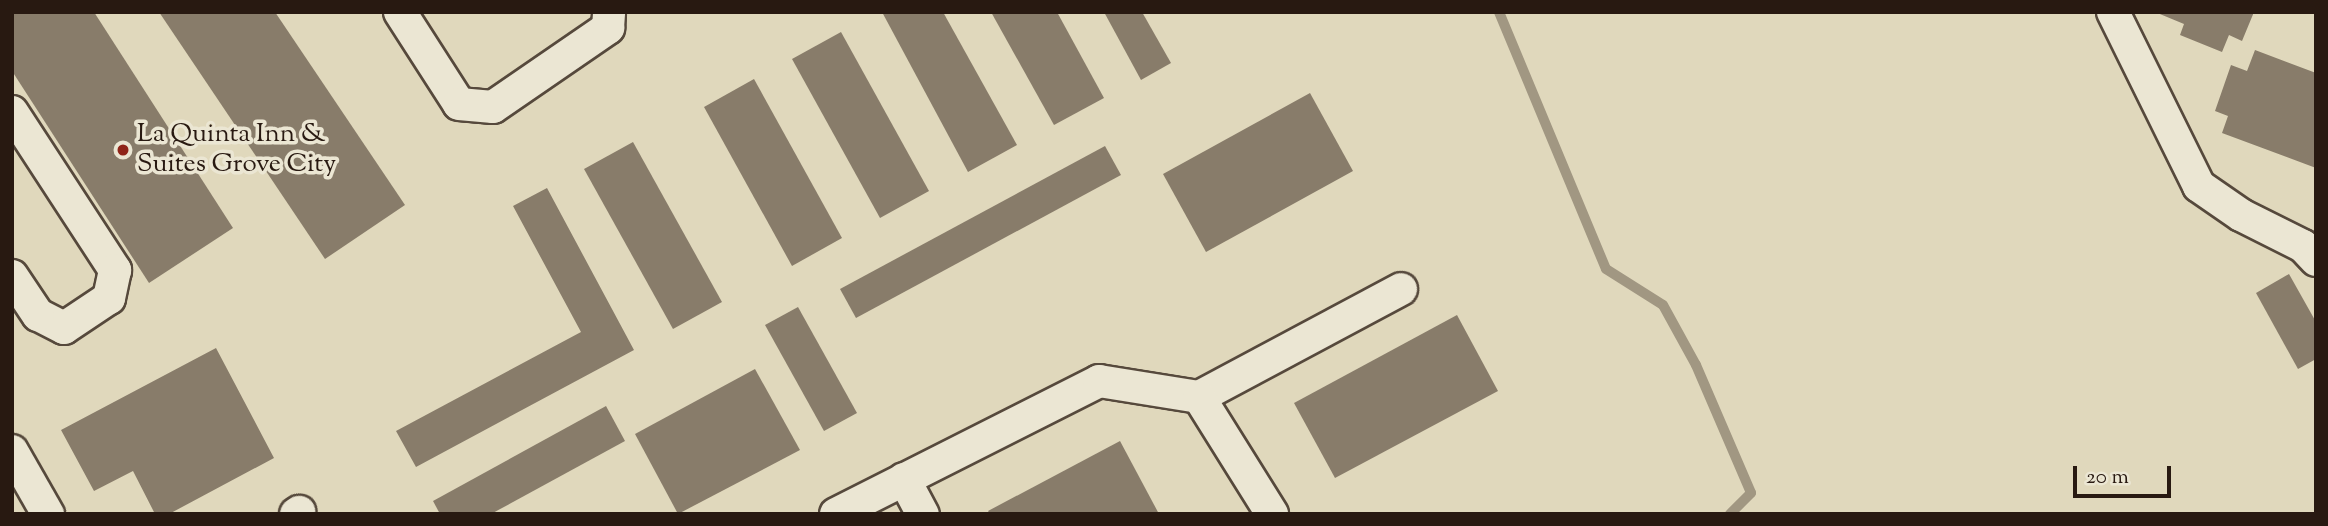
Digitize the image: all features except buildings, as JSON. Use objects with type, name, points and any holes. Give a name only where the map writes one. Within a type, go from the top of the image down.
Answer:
[{"type":"street","points":[[400,12],[459,104],[493,107],[608,29],[609,12]]},
{"type":"street","points":[[2113,12],[2199,186],[2241,215],[2303,246],[2316,260]]},
{"type":"street","points":[[12,112],[115,270],[109,298],[64,328],[38,315],[12,276]]},
{"type":"street","points":[[836,514],[1099,381],[1199,397],[1401,289]]},
{"type":"street","points":[[1199,397],[1272,514]]},
{"type":"street","points":[[12,451],[48,514]]},
{"type":"street","points":[[904,479],[923,514]]},
{"type":"waterway","points":[[1499,12],[1606,269],[1663,305],[1696,365],[1751,493],[1730,514]]},
{"type":"place","name":"La Quinta Inn & Suites Grove City","points":[[123,150]]}]
